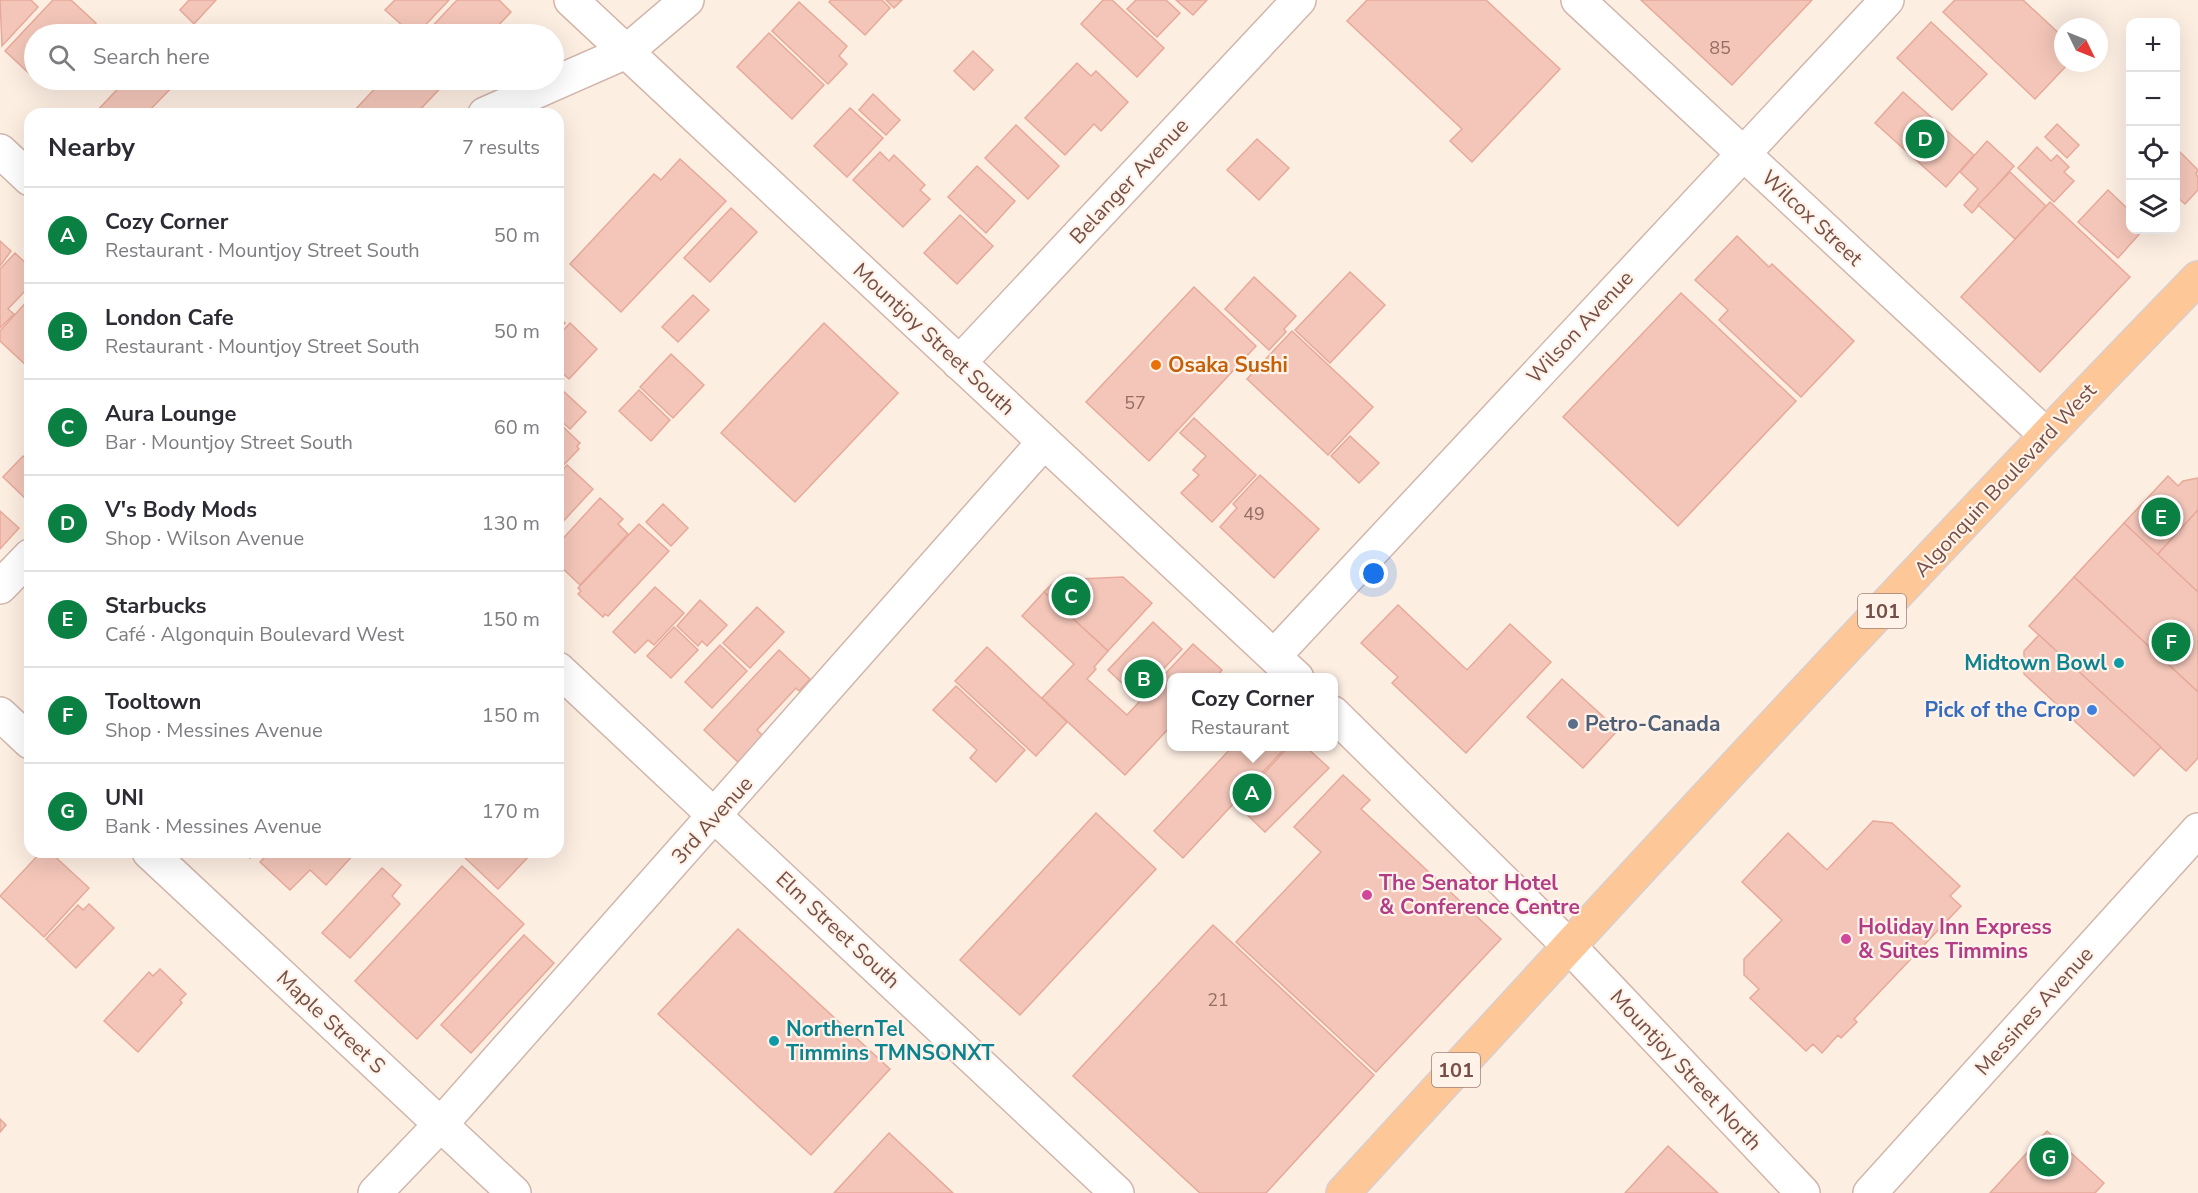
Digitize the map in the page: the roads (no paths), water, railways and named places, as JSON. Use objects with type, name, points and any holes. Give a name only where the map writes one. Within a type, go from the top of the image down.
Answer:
[{"type":"main road","name":"Algonquin Boulevard West","points":[[1569,946],[2046,435],[2198,278]]},
{"type":"main road","name":"101","points":[[1343,1193],[1569,946]]},
{"type":"street","name":"Mountjoy Street South","points":[[571,0],[1286,666]]},
{"type":"street","points":[[564,79],[626,52],[687,0]]},
{"type":"street","name":"Belanger Avenue","points":[[959,363],[1299,0]]},
{"type":"street","name":"Wilcox Street","points":[[1578,0],[2046,435]]},
{"type":"street","name":"Wilson Avenue","points":[[1286,666],[1742,153],[1887,0]]},
{"type":"street","points":[[499,108],[540,90]]},
{"type":"street","points":[[0,151],[24,173]]},
{"type":"street","name":"3rd Avenue","points":[[375,1193],[441,1124],[1044,442]]},
{"type":"street","points":[[0,587],[24,562]]},
{"type":"street","name":"Elm Street South","points":[[564,675],[1117,1193]]},
{"type":"street","points":[[0,714],[24,736]]},
{"type":"street","points":[[1338,718],[1569,946]]},
{"type":"street","name":"Messines Avenue","points":[[1870,1193],[2198,830]]},
{"type":"street","name":"Maple Street S","points":[[154,858],[514,1193]]},
{"type":"street","name":"Mountjoy Street North","points":[[1569,946],[1803,1193]]},
{"type":"place","name":"V's Body Mods","points":[[1925,139]]},
{"type":"place","name":"Osaka Sushi","points":[[1156,365]]},
{"type":"place","name":"Starbucks","points":[[2161,517]]},
{"type":"place","name":"Aura Lounge","points":[[1071,596]]},
{"type":"place","name":"Tooltown","points":[[2171,642]]},
{"type":"place","name":"Midtown Bowl","points":[[2119,663]]},
{"type":"place","name":"London Cafe","points":[[1144,679]]},
{"type":"place","name":"Pick of the Crop","points":[[2092,710]]},
{"type":"place","name":"Petro-Canada","points":[[1573,724]]},
{"type":"place","name":"Cozy Corner","points":[[1252,793]]},
{"type":"place","name":"The Senator Hotel & Conference Centre","points":[[1367,895]]},
{"type":"place","name":"Holiday Inn Express & Suites Timmins","points":[[1846,939]]},
{"type":"place","name":"NorthernTel Timmins TMNSONXT","points":[[774,1041]]},
{"type":"place","name":"UNI","points":[[2049,1157]]}]
